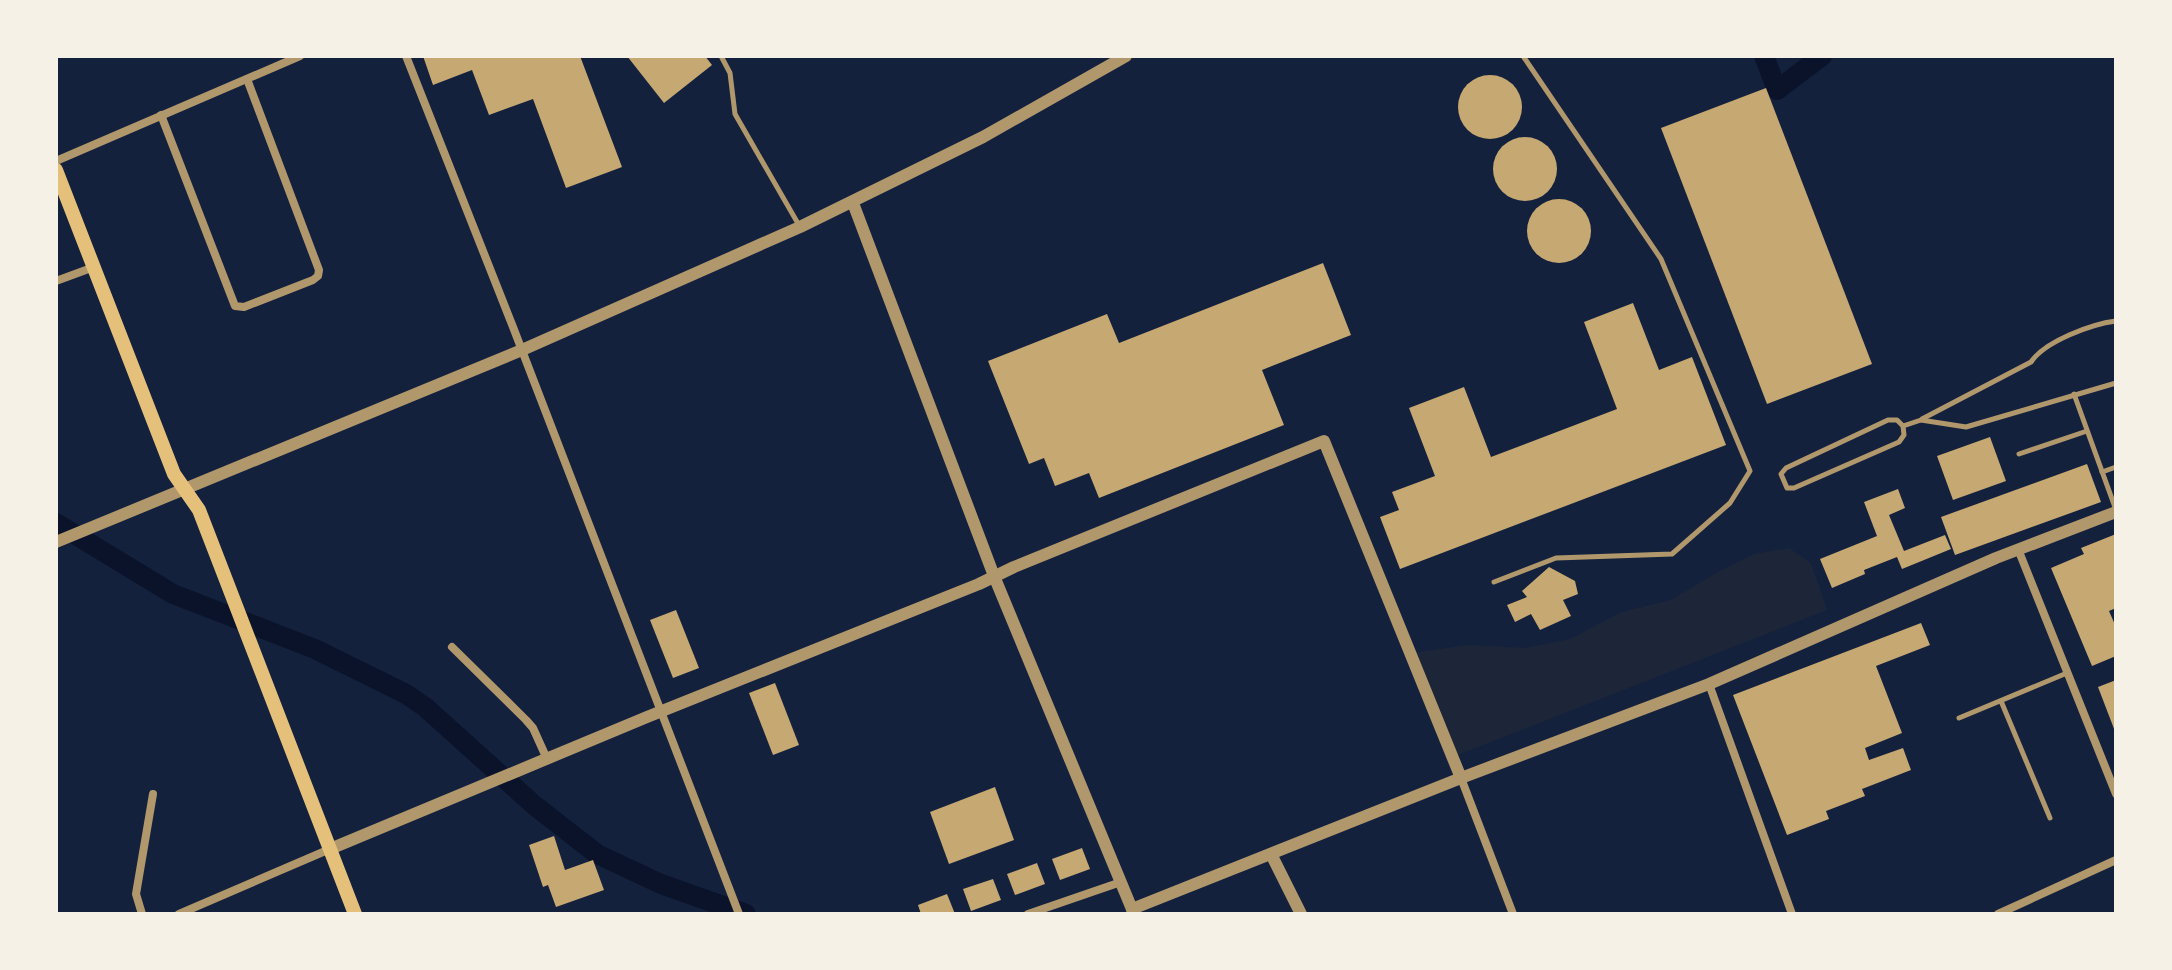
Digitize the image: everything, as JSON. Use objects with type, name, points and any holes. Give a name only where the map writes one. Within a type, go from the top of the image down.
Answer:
[{"type":"main road","points":[[56,170],[174,474],[195,502],[355,914]]},
{"type":"street","points":[[56,161],[300,56]]},
{"type":"street","points":[[406,56],[739,914]]},
{"type":"street","points":[[60,540],[522,350],[853,203],[983,137],[1126,56]]},
{"type":"street","points":[[161,115],[235,306],[244,307],[313,280],[319,270],[247,79]]},
{"type":"street","points":[[853,203],[994,576],[1121,882],[1129,912],[1461,778],[1709,684],[2018,549],[2116,512]]},
{"type":"street","points":[[56,281],[94,267]]},
{"type":"street","points":[[179,914],[661,711],[1324,441],[1513,914]]},
{"type":"street","points":[[2018,549],[2116,794]]},
{"type":"street","points":[[452,647],[533,728],[547,759]]},
{"type":"street","points":[[1709,684],[1792,914]]},
{"type":"street","points":[[142,914],[136,894],[153,794]]},
{"type":"street","points":[[1271,854],[1301,914]]},
{"type":"street","points":[[1998,914],[2116,860]]},
{"type":"street","points":[[1028,914],[1121,882]]},
{"type":"lane","points":[[721,56],[730,73],[735,114],[800,227]]},
{"type":"lane","points":[[1494,582],[1556,558],[1672,554],[1730,503],[1750,471],[1661,259],[1523,56]]},
{"type":"lane","points":[[1903,426],[1921,420],[2031,362],[2043,348],[2099,323],[2116,321]]},
{"type":"lane","points":[[1921,420],[1966,427],[2116,383]]},
{"type":"lane","points":[[2074,394],[2116,512]]},
{"type":"lane","points":[[1888,420],[1897,420],[1903,426],[1904,435],[1899,442],[1794,488],[1787,488],[1783,482],[1781,474],[1786,468],[1888,420]]},
{"type":"lane","points":[[2019,454],[2087,431]]},
{"type":"lane","points":[[2102,472],[2116,467]]},
{"type":"lane","points":[[1959,718],[2067,673]]},
{"type":"lane","points":[[2001,701],[2050,818]]},
{"type":"shaded area","points":[[1789,548],[1811,563],[1827,610],[1455,756],[1411,653],[1469,645],[1526,648],[1570,639],[1622,612],[1671,600],[1754,554]]},
{"type":"building","points":[[423,56],[580,56],[622,167],[566,188],[533,99],[489,115],[472,70],[433,85]]},
{"type":"building","points":[[627,56],[705,56],[712,65],[664,103]]},
{"type":"building","points":[[1490,75],[1513,84],[1522,107],[1513,130],[1490,139],[1467,130],[1458,107],[1467,84]]},
{"type":"building","points":[[1766,88],[1872,364],[1767,404],[1661,128]]},
{"type":"building","points":[[1525,137],[1537,139],[1548,146],[1555,157],[1555,181],[1548,192],[1537,199],[1525,201],[1513,199],[1502,192],[1495,181],[1493,169],[1495,157],[1502,146],[1513,139]]},
{"type":"building","points":[[1559,199],[1582,208],[1591,231],[1582,254],[1559,263],[1536,254],[1527,231],[1536,208]]},
{"type":"building","points":[[1323,263],[1351,335],[1262,370],[1284,425],[1099,498],[1089,473],[1055,486],[1044,458],[1029,464],[988,361],[1107,314],[1119,343]]},
{"type":"building","points":[[1633,303],[1659,370],[1692,357],[1726,445],[1400,569],[1380,517],[1399,510],[1392,492],[1435,476],[1409,408],[1464,387],[1491,457],[1617,409],[1584,322]]},
{"type":"building","points":[[1990,437],[2006,481],[1953,500],[1937,456]]},
{"type":"building","points":[[2087,464],[2101,502],[1955,555],[1941,517]]},
{"type":"building","points":[[1898,489],[1905,508],[1889,515],[1904,551],[1945,535],[1951,549],[1902,569],[1897,557],[1864,570],[1865,574],[1832,588],[1820,559],[1877,536],[1864,502]]},
{"type":"building","points":[[2116,534],[2116,608],[2109,611],[2116,627],[2116,656],[2092,666],[2051,568],[2084,554],[2081,548]]},
{"type":"building","points":[[1549,567],[1575,581],[1578,594],[1563,600],[1571,616],[1540,630],[1531,614],[1515,622],[1507,605],[1527,597],[1522,591]]},
{"type":"building","points":[[676,610],[699,668],[673,678],[650,620]]},
{"type":"building","points":[[1921,623],[1930,645],[1876,666],[1902,733],[1865,748],[1869,760],[1903,748],[1911,770],[1862,789],[1865,796],[1826,811],[1829,819],[1787,835],[1733,695]]},
{"type":"building","points":[[2116,680],[2116,734],[2098,687]]},
{"type":"building","points":[[775,683],[799,745],[773,755],[749,693]]},
{"type":"building","points":[[995,787],[1014,840],[949,864],[930,812]]},
{"type":"building","points":[[554,836],[565,870],[593,860],[604,890],[556,907],[548,885],[543,887],[529,845]]},
{"type":"building","points":[[1082,848],[1090,869],[1060,880],[1052,859]]},
{"type":"building","points":[[1037,863],[1045,884],[1015,895],[1007,874]]},
{"type":"building","points":[[993,879],[1001,900],[971,911],[963,889]]},
{"type":"building","points":[[947,894],[955,914],[921,914],[918,905]]},
{"type":"waterway","points":[[1764,56],[1777,90],[1822,56]]},
{"type":"waterway","points":[[56,523],[173,594],[315,649],[406,694],[425,707],[534,805],[597,854],[661,884],[746,914]]}]
